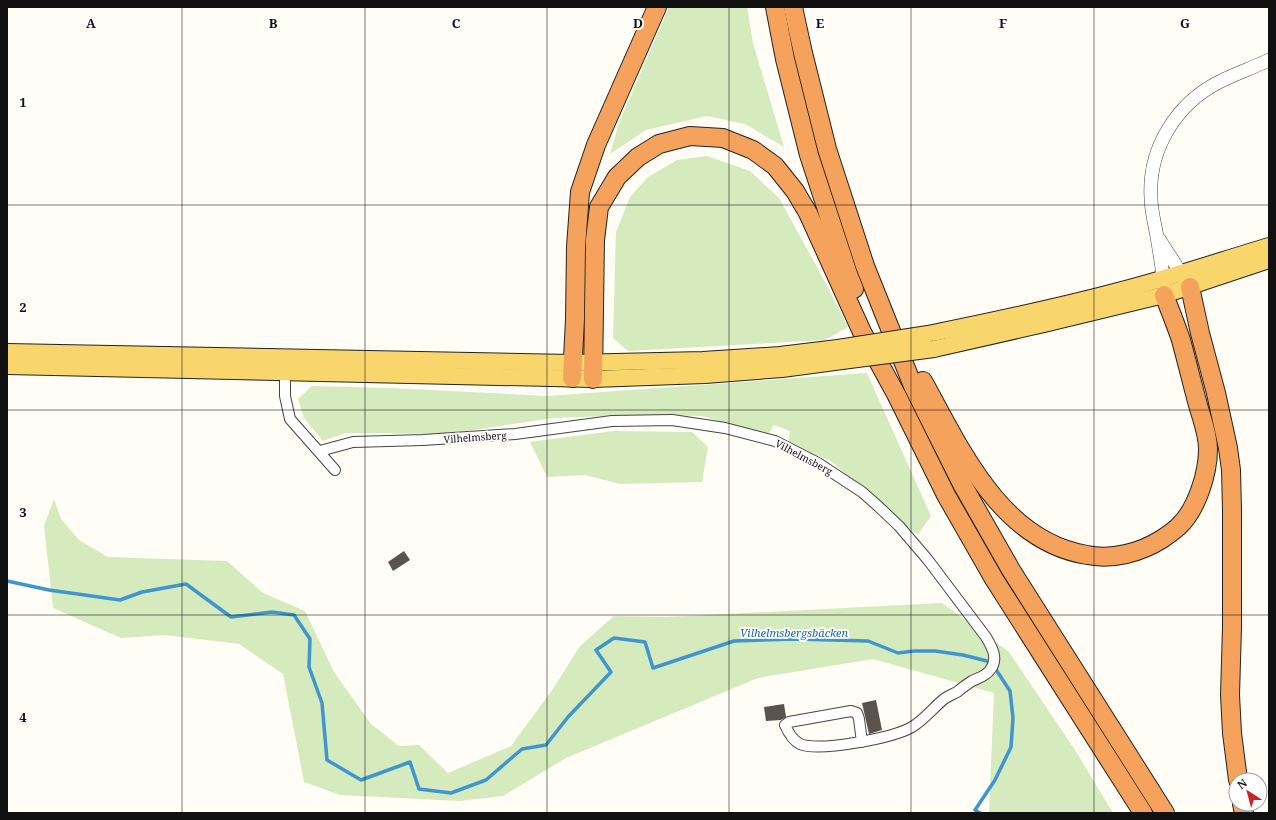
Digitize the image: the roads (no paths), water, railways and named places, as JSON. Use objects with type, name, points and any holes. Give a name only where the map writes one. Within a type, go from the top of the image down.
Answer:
[{"type":"highway","points":[[572,370],[575,319],[576,247],[580,192],[596,145],[657,7]]},
{"type":"highway","points":[[775,7],[785,59],[809,155],[848,274],[896,394]]},
{"type":"highway","points":[[794,7],[803,52],[827,149],[872,284],[913,386],[962,484],[1011,570],[1165,813]]},
{"type":"highway","points":[[593,370],[594,240],[599,208],[617,177],[638,157],[660,144],[690,136],[723,138],[753,150],[775,166],[795,191],[808,213],[862,332],[896,394],[946,495],[994,579],[1143,813]]},
{"type":"highway","points":[[1185,280],[1216,393],[1228,448],[1231,470],[1230,695],[1232,733],[1237,772]]},
{"type":"highway","points":[[872,284],[952,436],[968,463],[992,494],[1025,528],[1041,539],[1078,554],[1112,557],[1152,546],[1180,526],[1198,496],[1204,479],[1208,447],[1205,430],[1181,340],[1164,287]]},
{"type":"main road","points":[[7,366],[286,365],[593,370],[713,374],[782,369],[840,354],[1044,324],[1185,280],[1269,246]]},
{"type":"main road","points":[[1185,280],[1269,260]]},
{"type":"main road","points":[[7,352],[286,365]]},
{"type":"street","points":[[1164,287],[1157,236],[1153,220],[1151,198],[1152,171],[1158,149],[1168,128],[1180,111],[1196,96],[1218,82],[1269,60]]},
{"type":"street","points":[[1157,236],[1185,280]]},
{"type":"street","points":[[286,365],[285,396],[290,419],[309,442],[320,451],[335,470]]},
{"type":"street","name":"Vilhelmsberg","points":[[320,451],[353,442],[423,440],[515,434],[612,421],[672,420],[725,428],[775,441],[818,463],[862,492],[899,526],[928,560],[986,637],[992,648],[995,660],[990,670],[983,676],[972,681],[944,700],[913,727],[876,740],[862,742],[827,746],[810,746],[799,743],[792,738],[787,731],[786,725],[789,722],[851,711],[857,713],[862,742]]},
{"type":"waterway","name":"Vilhelmsbergsbäcken","points":[[7,581],[49,590],[120,600],[142,592],[186,584],[231,617],[272,612],[294,615],[310,639],[309,667],[322,703],[327,760],[361,780],[410,762],[419,789],[451,793],[486,780],[522,749],[546,745],[568,717],[611,672],[596,650],[614,638],[645,642],[653,668],[734,641],[795,639],[868,641],[898,653],[935,651],[963,655],[991,662],[1010,691],[1013,718],[1011,747],[995,780],[975,810],[980,813]]}]
